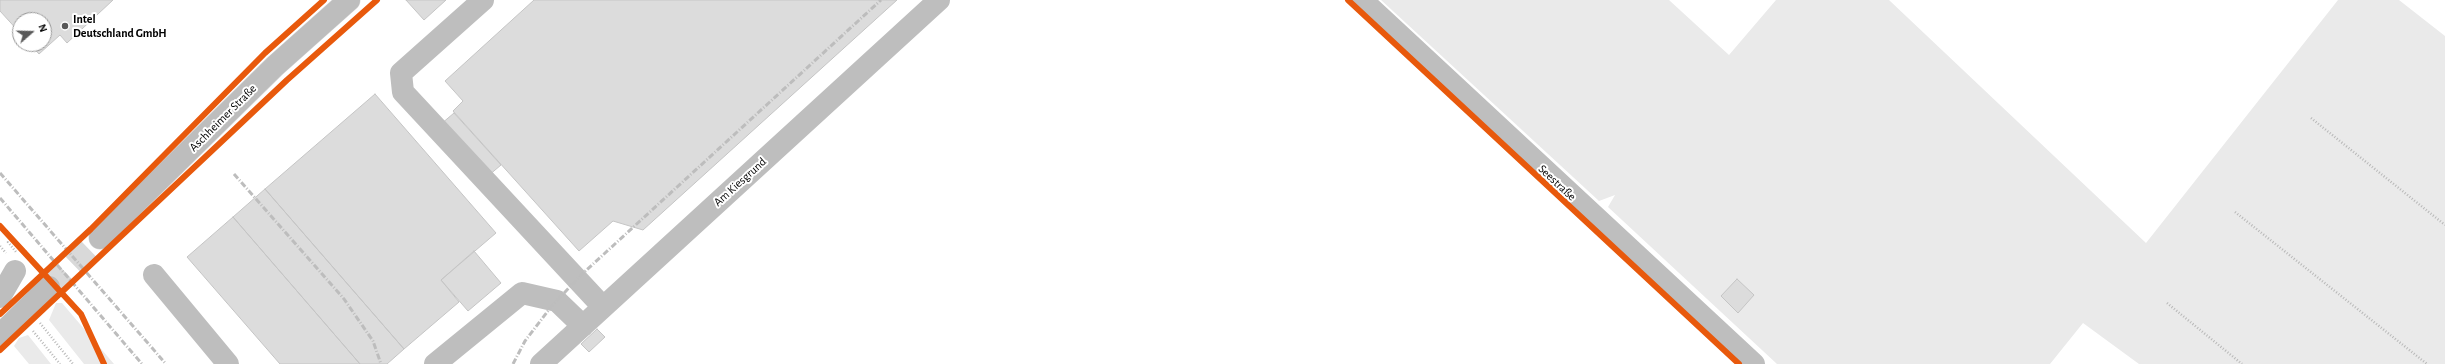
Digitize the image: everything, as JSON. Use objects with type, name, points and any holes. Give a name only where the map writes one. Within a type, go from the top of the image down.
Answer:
[{"type":"main road","name":"Aschheimer Straße","points":[[100,238],[276,66],[349,0]]},
{"type":"main road","points":[[0,335],[49,287]]},
{"type":"street","points":[[483,0],[401,73],[403,92],[603,307]]},
{"type":"street","name":"Am Kiesgrund","points":[[541,364],[939,0]]},
{"type":"street","name":"Seestraße","points":[[1362,0],[1754,364]]},
{"type":"street","points":[[0,297],[11,262]]},
{"type":"street","points":[[154,275],[228,364]]},
{"type":"street","points":[[435,364],[522,293],[557,301],[583,326]]},
{"type":"path","points":[[2311,118],[2445,225]]},
{"type":"path","points":[[2235,212],[2428,364]]},
{"type":"path","points":[[0,226],[81,314],[104,364]]},
{"type":"path","points":[[0,246],[11,262]]},
{"type":"path","points":[[2167,303],[2242,364]]},
{"type":"path","points":[[42,326],[73,364]]},
{"type":"path","points":[[34,331],[60,364]]},
{"type":"shaded area","points":[[1381,0],[1669,0],[1729,55],[1776,0],[1889,0],[2146,243],[2338,0],[2399,0],[2445,36],[2445,364],[2139,364],[2083,323],[2050,364],[1777,364],[1608,207],[1615,195],[1599,201]]},
{"type":"shaded area","points":[[56,303],[62,303],[114,364],[84,364],[49,320]]},
{"type":"shaded area","points":[[28,335],[51,364],[29,364],[14,346],[19,338]]},
{"type":"building","name":"Intel Deutschland GmbH","points":[[0,0],[113,0],[67,43],[60,35],[52,42],[52,12],[12,12],[12,24],[0,11]]},
{"type":"building","points":[[406,0],[446,0],[424,20]]},
{"type":"building","points":[[534,0],[897,0],[643,230],[613,221],[579,251],[453,111],[463,101],[445,81]]},
{"type":"building","points":[[375,94],[496,233],[441,280],[459,302],[404,349],[265,189]]},
{"type":"building","points":[[454,113],[501,165],[488,176],[441,124]]},
{"type":"building","points":[[265,189],[404,349],[387,364],[360,364],[233,217]]},
{"type":"building","points":[[233,217],[360,364],[280,364],[187,257]]},
{"type":"building","points":[[474,251],[501,283],[468,311],[441,280]]},
{"type":"building","points":[[1737,279],[1754,295],[1738,313],[1721,296]]},
{"type":"building","points":[[597,329],[605,337],[589,352],[581,344]]},
{"type":"tunnel","points":[[49,287],[100,238]]},
{"type":"railway","points":[[513,364],[525,341],[551,307],[580,276],[881,0]]},
{"type":"railway","points":[[0,173],[166,364]]},
{"type":"railway","points":[[234,174],[344,299],[373,341],[381,364]]},
{"type":"railway","points":[[0,198],[142,364]]},
{"type":"cycle path","points":[[0,314],[91,229],[265,53],[324,0]]},
{"type":"cycle path","points":[[0,350],[287,80],[377,0]]},
{"type":"cycle path","points":[[1348,0],[1739,364]]},
{"type":"cycle path","points":[[0,226],[81,314],[104,364]]},
{"type":"place","name":"Intel Deutschland GmbH","points":[[65,26]]}]
